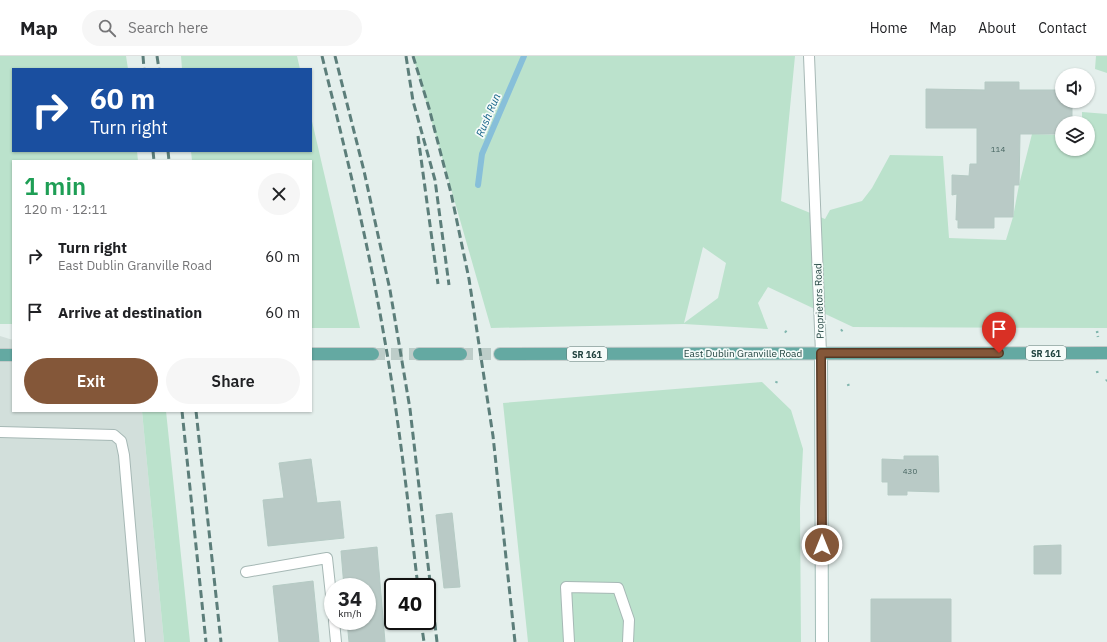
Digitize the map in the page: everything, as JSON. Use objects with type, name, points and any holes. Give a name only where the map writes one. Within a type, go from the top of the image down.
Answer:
[{"type":"main road","name":"East Dublin Granville Road","points":[[500,354],[1107,352]]},
{"type":"main road","points":[[312,354],[373,354]]},
{"type":"main road","points":[[419,354],[461,354]]},
{"type":"main road","points":[[0,355],[12,355]]},
{"type":"street","name":"Proprietors Road","points":[[821,353],[822,642]]},
{"type":"lane","name":"Proprietors Road","points":[[809,56],[821,353]]},
{"type":"lane","points":[[0,432],[114,435],[122,441],[140,642]]},
{"type":"lane","points":[[246,572],[327,558],[329,578]]},
{"type":"lane","points":[[569,642],[566,587],[618,588],[629,620],[628,642]]},
{"type":"lane","points":[[335,630],[336,642]]},
{"type":"path","points":[[841,331],[844,328]]},
{"type":"path","points":[[1098,331],[1098,338]]},
{"type":"shaded area","points":[[0,336],[12,340],[12,412],[142,412],[164,642],[0,642]]},
{"type":"green space","points":[[0,56],[126,56],[128,68],[12,68],[12,152],[137,152],[138,160],[12,160],[12,324],[0,324]]},
{"type":"green space","points":[[181,56],[297,56],[300,68],[182,68]]},
{"type":"green space","points":[[413,56],[795,56],[781,201],[825,219],[830,210],[862,201],[872,188],[890,155],[943,156],[949,238],[1006,240],[1013,217],[1019,185],[1032,134],[1055,135],[1055,156],[1095,156],[1095,116],[1082,116],[1082,112],[1107,114],[1107,328],[853,327],[768,287],[758,303],[768,329],[684,324],[491,328]],"holes":[[[703,247],[726,263],[718,298],[684,323]]]},
{"type":"green space","points":[[1096,56],[1107,56],[1107,73],[1095,69]]},
{"type":"green space","points":[[312,121],[360,328],[312,328],[312,160],[192,160],[191,152],[312,152]]},
{"type":"green space","points":[[762,382],[791,410],[803,449],[800,508],[801,642],[528,642],[503,403]]},
{"type":"green space","points":[[142,412],[166,412],[190,642],[164,642]]},
{"type":"building","points":[[985,82],[1019,82],[1019,90],[1055,90],[1055,108],[1072,108],[1072,116],[1055,116],[1055,134],[1020,134],[1019,185],[1014,185],[1013,217],[994,217],[994,228],[958,228],[958,220],[956,220],[957,194],[952,195],[952,175],[969,176],[970,164],[977,164],[977,128],[926,128],[926,89],[985,90]]},
{"type":"building","points":[[904,456],[938,456],[939,492],[907,491],[907,495],[888,495],[888,482],[882,482],[882,459],[904,460]]},
{"type":"building","points":[[311,459],[317,503],[340,501],[344,538],[268,546],[263,500],[284,498],[279,463]]},
{"type":"building","points":[[452,513],[460,587],[444,588],[436,515]]},
{"type":"building","points":[[1061,545],[1061,574],[1034,574],[1034,546]]},
{"type":"building","points":[[377,547],[385,642],[349,642],[348,630],[376,630],[376,578],[343,578],[341,551]]},
{"type":"building","points":[[313,581],[319,642],[279,642],[273,586]]},
{"type":"building","points":[[871,599],[951,599],[951,642],[871,642]]},
{"type":"waterway","name":"Rush Run","points":[[478,185],[482,154],[524,56]]},
{"type":"tunnel","points":[[373,354],[419,354]]},
{"type":"tunnel","points":[[461,354],[500,354]]},
{"type":"railway","points":[[143,56],[144,68]]},
{"type":"railway","points":[[157,56],[159,68]]},
{"type":"railway","points":[[322,56],[356,196],[378,301],[399,430],[417,578]]},
{"type":"railway","points":[[335,56],[364,171],[390,290],[410,409],[437,642]]},
{"type":"railway","points":[[406,56],[413,101],[435,180],[449,285]]},
{"type":"railway","points":[[413,56],[429,108],[451,193],[469,279],[493,436],[515,642]]},
{"type":"railway","points":[[418,136],[438,284]]},
{"type":"railway","points":[[153,152],[154,160]]},
{"type":"railway","points":[[168,152],[169,160]]},
{"type":"railway","points":[[182,412],[206,642]]},
{"type":"railway","points":[[196,412],[221,642]]},
{"type":"railway","points":[[422,630],[424,642]]},
{"type":"route","points":[[822,545],[821,353],[999,353]]}]
